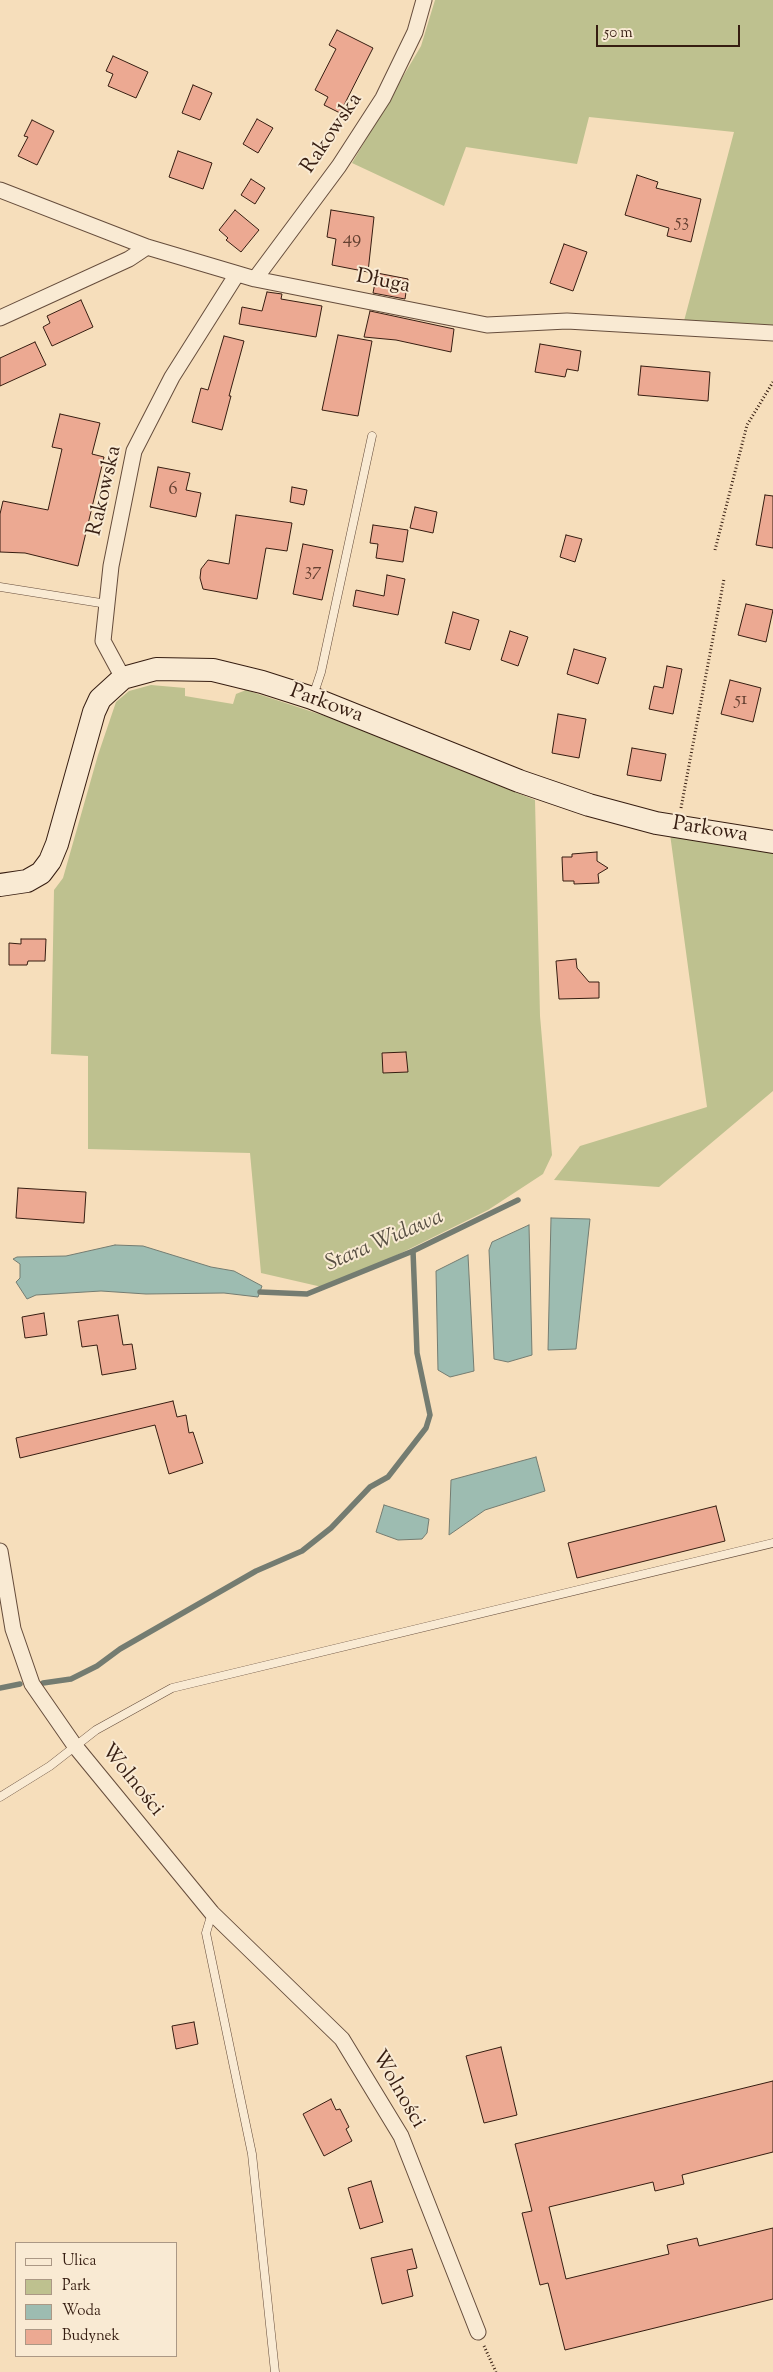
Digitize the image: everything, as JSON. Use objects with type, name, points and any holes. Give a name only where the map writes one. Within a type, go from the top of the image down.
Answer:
[{"type":"street","name":"Rakowska","points":[[255,279],[339,166],[383,98],[415,32],[424,0]]},
{"type":"street","name":"Długa","points":[[0,190],[147,247],[255,279],[487,325],[567,321],[773,333]]},
{"type":"street","points":[[0,318],[129,259],[147,247]]},
{"type":"street","name":"Rakowska","points":[[123,678],[103,641],[111,566],[134,451],[172,377],[237,274]]},
{"type":"street","name":"Parkowa","points":[[0,885],[27,881],[46,868],[57,844],[94,712],[100,699],[123,678],[156,669],[213,670],[312,698],[519,781],[589,805],[678,826],[773,842]]},
{"type":"street","name":"Wolności","points":[[0,1551],[12,1629],[32,1684],[75,1746],[212,1913],[342,2039],[401,2136],[478,2332]]},
{"type":"lane","points":[[312,698],[323,662],[372,436]]},
{"type":"lane","points":[[0,587],[107,604]]},
{"type":"lane","points":[[75,1746],[103,1726],[172,1688],[773,1543]]},
{"type":"lane","name":"Wolności","points":[[0,1797],[50,1766],[75,1746]]},
{"type":"lane","points":[[212,1913],[206,1933],[252,2154],[275,2372]]},
{"type":"path","points":[[715,550],[747,425],[773,382]]},
{"type":"path","points":[[678,826],[693,737],[724,579]]},
{"type":"path","points":[[478,2332],[496,2372]]},
{"type":"green space","points":[[435,0],[773,0],[773,325],[684,321],[734,132],[589,117],[577,164],[466,147],[444,206],[352,163],[421,46]]},
{"type":"green space","points":[[151,685],[185,688],[185,696],[233,704],[236,694],[246,690],[331,718],[535,800],[540,1016],[552,1155],[543,1174],[488,1210],[387,1260],[322,1287],[261,1273],[250,1153],[88,1149],[88,1056],[51,1054],[54,890],[63,878],[98,755],[116,702],[129,691]]},
{"type":"green space","points":[[670,834],[773,850],[773,1091],[659,1187],[554,1180],[580,1146],[707,1107]]},
{"type":"water","points":[[551,1218],[590,1219],[576,1349],[548,1350]]},
{"type":"water","points":[[529,1225],[532,1355],[508,1362],[494,1359],[489,1250],[492,1242]]},
{"type":"water","points":[[115,1245],[143,1246],[211,1267],[234,1271],[262,1286],[258,1297],[224,1293],[146,1294],[101,1291],[36,1295],[27,1299],[16,1282],[20,1278],[20,1264],[13,1259],[17,1257],[66,1256]]},
{"type":"water","points":[[468,1255],[474,1371],[450,1377],[438,1370],[436,1271]]},
{"type":"water","points":[[536,1457],[545,1491],[485,1510],[449,1535],[451,1480]]},
{"type":"water","points":[[384,1505],[429,1519],[427,1533],[422,1539],[398,1540],[376,1532]]},
{"type":"building","points":[[337,30],[373,48],[340,113],[324,105],[328,97],[315,90],[336,49],[329,45]]},
{"type":"building","points":[[113,56],[148,72],[136,98],[108,86],[113,74],[106,71]]},
{"type":"building","points":[[193,85],[212,93],[200,120],[182,113]]},
{"type":"building","points":[[257,119],[273,128],[258,153],[243,144]]},
{"type":"building","points":[[32,120],[54,131],[37,165],[18,156],[28,137],[24,136]]},
{"type":"building","points":[[178,151],[212,163],[203,189],[169,177]]},
{"type":"building","points":[[637,175],[658,182],[656,188],[701,199],[691,242],[667,236],[669,228],[625,215]]},
{"type":"building","points":[[251,179],[265,188],[255,204],[241,195]]},
{"type":"building","points":[[235,210],[259,230],[241,252],[226,240],[228,238],[219,230]]},
{"type":"building","points":[[331,210],[374,217],[368,272],[332,265],[336,239],[327,237]]},
{"type":"building","points":[[564,244],[587,252],[573,291],[550,283]]},
{"type":"building","points":[[377,273],[408,279],[405,299],[373,293]]},
{"type":"building","points":[[267,292],[282,294],[281,299],[322,306],[316,337],[239,324],[242,307],[262,311]]},
{"type":"building","points":[[81,300],[93,327],[52,346],[43,327],[50,323],[47,316]]},
{"type":"building","points":[[370,311],[454,329],[451,352],[396,340],[364,337]]},
{"type":"building","points":[[338,335],[372,341],[358,416],[322,410]]},
{"type":"building","points":[[224,336],[244,341],[222,430],[192,422],[201,388],[208,390]]},
{"type":"building","points":[[35,342],[46,365],[0,386],[0,358]]},
{"type":"building","points":[[540,344],[581,351],[578,371],[567,369],[565,377],[535,372]]},
{"type":"building","points":[[641,366],[710,372],[708,401],[638,395]]},
{"type":"building","points":[[60,414],[100,423],[92,454],[104,457],[78,566],[25,553],[0,552],[0,514],[3,501],[48,510],[62,449],[52,447]]},
{"type":"building","points":[[158,467],[190,473],[186,490],[201,493],[196,517],[150,507]]},
{"type":"building","points":[[292,487],[307,490],[304,505],[290,502]]},
{"type":"building","points":[[765,495],[773,496],[773,548],[756,545]]},
{"type":"building","points":[[415,507],[437,512],[433,533],[410,528]]},
{"type":"building","points":[[236,515],[292,523],[287,551],[266,548],[257,599],[203,589],[200,578],[201,569],[208,560],[229,564]]},
{"type":"building","points":[[373,525],[408,530],[403,562],[376,558],[378,544],[370,543]]},
{"type":"building","points":[[566,535],[582,539],[575,562],[560,557]]},
{"type":"building","points":[[303,544],[333,550],[322,600],[293,594]]},
{"type":"building","points":[[387,575],[405,579],[398,615],[353,606],[356,590],[384,596]]},
{"type":"building","points":[[746,604],[773,610],[766,642],[738,635]]},
{"type":"building","points":[[453,612],[479,620],[470,650],[445,643]]},
{"type":"building","points":[[510,631],[528,637],[518,666],[501,660]]},
{"type":"building","points":[[574,649],[606,658],[598,684],[567,674]]},
{"type":"building","points":[[667,666],[682,669],[673,714],[649,709],[654,686],[663,688]]},
{"type":"building","points":[[730,680],[761,688],[753,722],[721,714]]},
{"type":"building","points":[[558,714],[586,719],[579,758],[552,753]]},
{"type":"building","points":[[632,748],[666,754],[661,781],[627,775]]},
{"type":"building","points":[[597,852],[597,861],[608,868],[598,874],[599,883],[574,884],[574,881],[563,881],[562,857],[572,857],[572,854]]},
{"type":"building","points":[[21,939],[46,939],[45,961],[28,961],[27,965],[9,965],[9,943],[21,944]]},
{"type":"building","points":[[576,959],[577,968],[589,982],[599,982],[599,998],[559,999],[556,961]]},
{"type":"building","points":[[406,1052],[408,1072],[383,1073],[382,1053]]},
{"type":"building","points":[[18,1188],[86,1192],[84,1223],[16,1218]]},
{"type":"building","points":[[44,1313],[47,1335],[25,1338],[22,1317]]},
{"type":"building","points":[[118,1315],[123,1345],[132,1344],[136,1369],[102,1375],[97,1345],[82,1347],[78,1321]]},
{"type":"building","points":[[173,1401],[177,1417],[186,1415],[189,1433],[193,1432],[203,1463],[169,1474],[155,1425],[20,1458],[16,1438]]},
{"type":"building","points":[[716,1506],[725,1541],[577,1578],[568,1543]]},
{"type":"building","points":[[194,2022],[198,2044],[176,2049],[172,2026]]},
{"type":"building","points":[[501,2047],[517,2115],[484,2123],[466,2056]]},
{"type":"building","points":[[773,2081],[773,2152],[682,2175],[684,2184],[655,2191],[653,2182],[549,2207],[566,2279],[669,2254],[667,2245],[697,2238],[699,2246],[773,2228],[773,2299],[565,2350],[548,2283],[540,2285],[522,2213],[532,2211],[515,2144]]},
{"type":"building","points":[[331,2099],[336,2110],[340,2109],[349,2127],[346,2129],[352,2141],[324,2156],[303,2114]]},
{"type":"building","points":[[371,2181],[383,2222],[360,2229],[348,2188]]},
{"type":"building","points":[[412,2249],[417,2268],[407,2270],[413,2296],[382,2304],[371,2258]]},
{"type":"waterway","name":"Stara Widawa","points":[[260,1292],[307,1294],[413,1251],[518,1200]]},
{"type":"waterway","points":[[43,1683],[71,1679],[97,1666],[120,1649],[256,1571],[302,1551],[331,1528],[370,1487],[388,1477],[426,1428],[430,1415],[417,1353],[413,1251]]},
{"type":"waterway","points":[[0,1688],[20,1684]]}]
